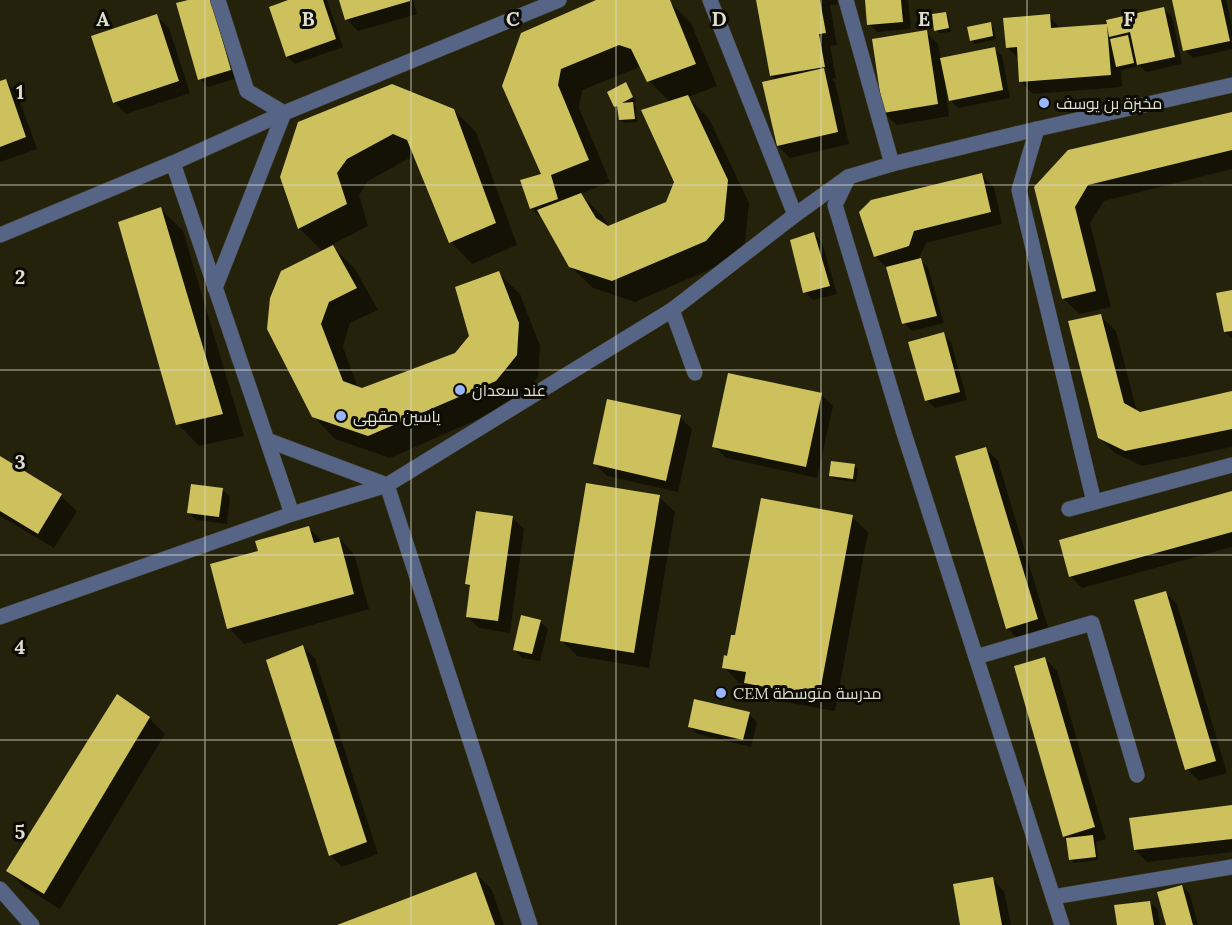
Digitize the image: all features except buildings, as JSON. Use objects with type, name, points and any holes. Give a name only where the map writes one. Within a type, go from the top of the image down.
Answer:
[{"type":"street","points":[[218,0],[248,91],[284,113]]},
{"type":"street","points":[[0,236],[284,113],[560,0]]},
{"type":"street","points":[[710,0],[795,215]]},
{"type":"street","points":[[846,0],[892,164]]},
{"type":"street","points":[[0,617],[292,514],[387,485],[672,310],[848,177],[1037,129],[1232,85]]},
{"type":"street","points":[[215,288],[284,113]]},
{"type":"street","points":[[1037,129],[1019,190],[1094,502]]},
{"type":"street","points":[[172,163],[292,514]]},
{"type":"street","points":[[848,177],[835,205],[903,430],[1062,925]]},
{"type":"street","points":[[672,310],[695,373]]},
{"type":"street","points":[[267,440],[387,485]]},
{"type":"street","points":[[1069,509],[1232,465]]},
{"type":"street","points":[[387,485],[530,925]]},
{"type":"street","points":[[976,657],[1092,623],[1137,775]]},
{"type":"street","points":[[1053,897],[1232,867]]},
{"type":"street","points":[[0,890],[32,925]]},
{"type":"place","name":"مخبزة بن یوسف","points":[[1044,103]]},
{"type":"place","name":"عند سعدان","points":[[460,390]]},
{"type":"place","name":"ياسين مقهى","points":[[341,416]]},
{"type":"place","name":"CEM مدرسة متوسطة","points":[[721,693]]}]
